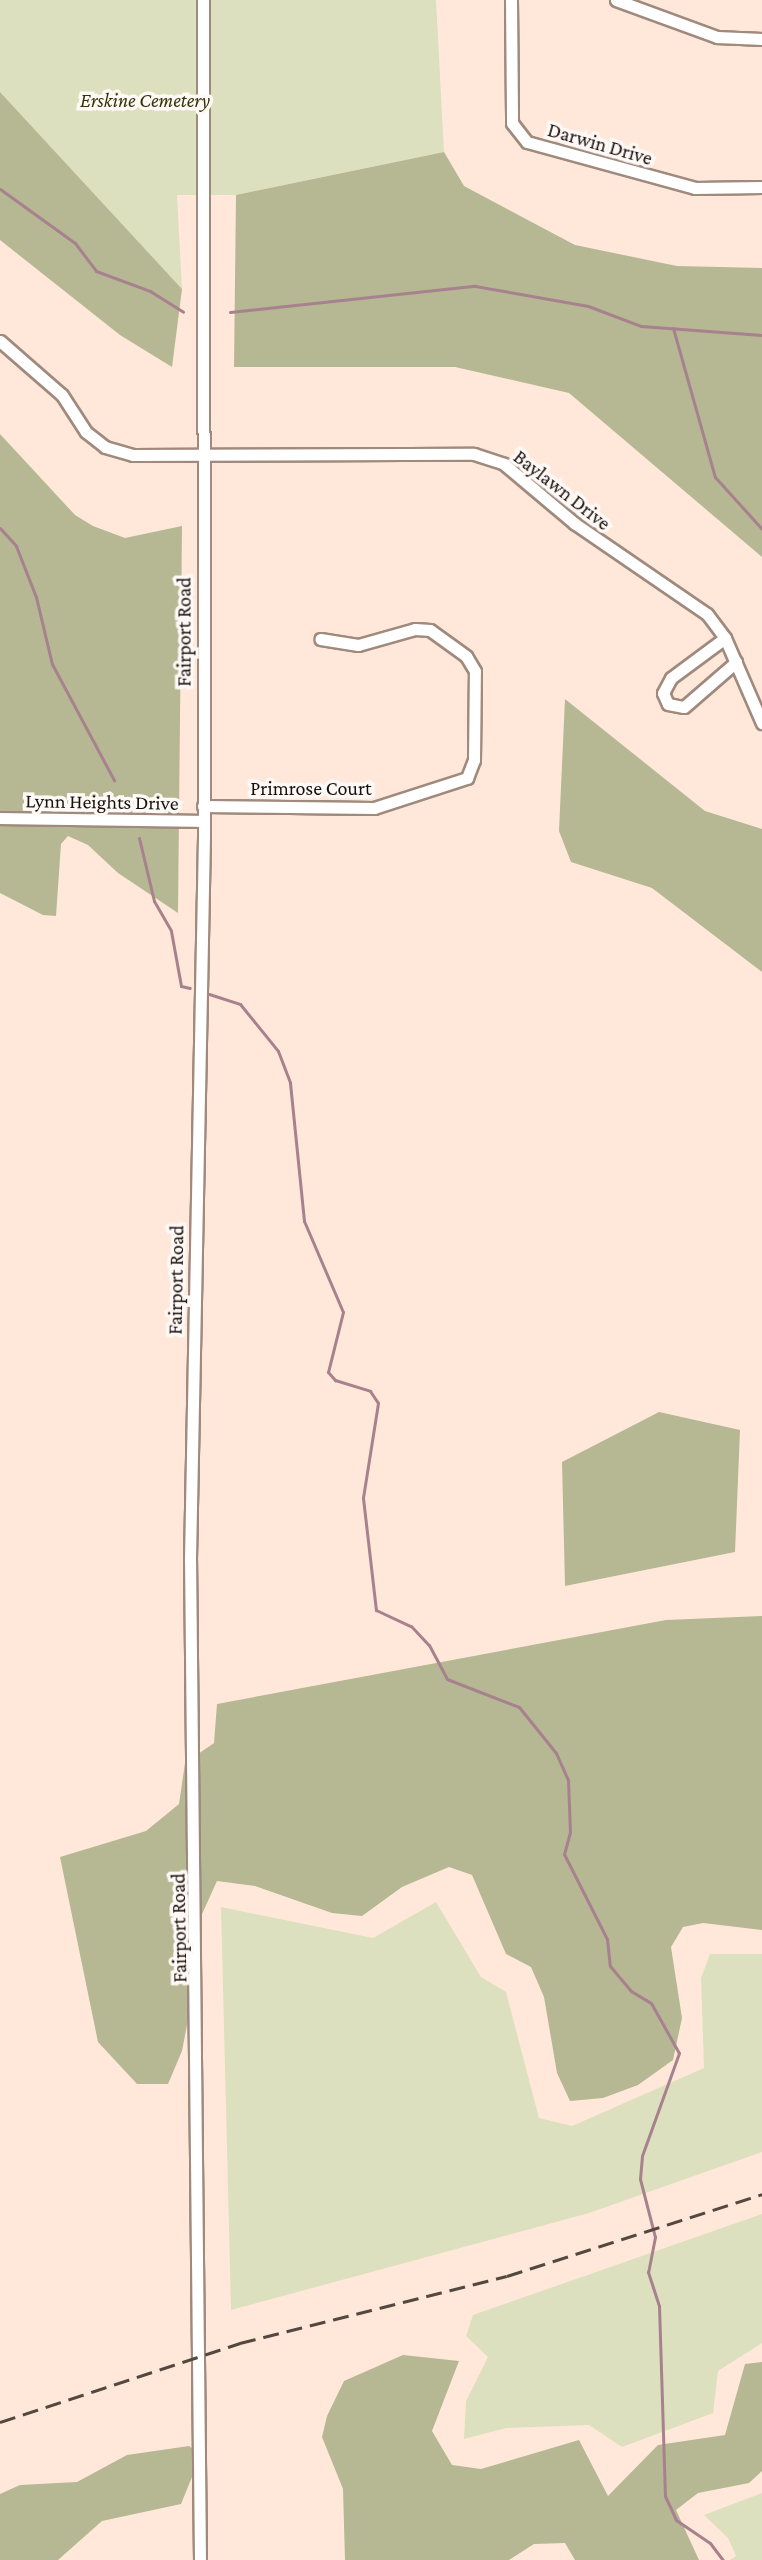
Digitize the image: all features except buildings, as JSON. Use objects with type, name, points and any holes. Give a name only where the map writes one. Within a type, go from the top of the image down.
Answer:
[{"type":"street","name":"Fairport Road","points":[[200,2560],[190,1559],[203,821],[203,0]]},
{"type":"street","name":"Darwin Drive","points":[[511,0],[512,123],[527,142],[695,188],[762,187]]},
{"type":"street","points":[[616,0],[717,37],[762,39]]},
{"type":"street","name":"Baylawn Drive","points":[[0,341],[62,395],[86,432],[105,447],[133,455],[474,454],[504,464],[574,523],[707,614],[725,638],[762,723]]},
{"type":"street","name":"Primrose Court","points":[[203,806],[374,808],[467,778],[474,760],[475,671],[466,656],[430,630],[415,629],[358,645],[320,639]]},
{"type":"street","points":[[725,638],[671,678],[663,693],[668,704],[684,707],[736,662]]},
{"type":"street","name":"Lynn Heights Drive","points":[[0,818],[203,821]]},
{"type":"green space","name":"Erskine Cemetery","points":[[0,0],[436,0],[444,152],[236,195],[177,195],[182,289],[0,92]]},
{"type":"green space","points":[[0,92],[182,289],[172,367],[120,335],[0,240]]},
{"type":"green space","points":[[444,152],[464,186],[575,245],[677,266],[762,268],[762,557],[569,393],[455,367],[234,367],[236,195]]},
{"type":"green space","points":[[0,434],[75,515],[93,526],[125,538],[182,526],[178,913],[118,873],[88,845],[68,836],[61,844],[56,916],[43,915],[0,893]]},
{"type":"green space","points":[[565,699],[705,811],[762,829],[762,972],[652,888],[571,862],[559,831]]},
{"type":"green space","points":[[659,1412],[740,1430],[735,1552],[565,1586],[562,1462]]},
{"type":"green space","points":[[762,1616],[762,1930],[703,1923],[683,1927],[671,1947],[682,2018],[673,2060],[638,2085],[603,2098],[570,2101],[557,2073],[544,1997],[531,1967],[506,1954],[472,1875],[449,1867],[402,1887],[362,1916],[332,1913],[255,1886],[217,1881],[188,1945],[193,1994],[182,2051],[168,2084],[137,2084],[98,2042],[60,1857],[146,1831],[179,1804],[185,1763],[214,1743],[217,1704],[666,1620]]},
{"type":"green space","points":[[436,1902],[481,1977],[506,1992],[539,2118],[572,2126],[704,2068],[701,1978],[710,1954],[762,1954],[762,2152],[589,2213],[231,2310],[221,1907],[373,1938]]},
{"type":"green space","points":[[762,2214],[762,2343],[718,2371],[713,2413],[622,2447],[589,2425],[506,2428],[464,2439],[466,2401],[488,2357],[466,2336],[473,2315]]},
{"type":"green space","points":[[403,2355],[459,2361],[432,2431],[452,2465],[481,2469],[579,2440],[608,2496],[658,2445],[725,2435],[745,2364],[762,2362],[762,2471],[749,2483],[698,2493],[676,2510],[699,2560],[575,2560],[565,2543],[534,2544],[509,2560],[345,2560],[343,2489],[322,2437],[327,2416],[344,2381]]},
{"type":"green space","points":[[189,2446],[201,2455],[181,2504],[102,2521],[58,2560],[0,2560],[0,2494],[20,2485],[77,2482],[127,2455]]},
{"type":"green space","points":[[762,2493],[762,2560],[730,2560],[736,2556],[728,2538],[704,2515]]},
{"type":"waterway","points":[[0,189],[75,243],[96,271],[150,291],[183,312]]},
{"type":"waterway","points":[[230,312],[475,286],[588,306],[641,326],[762,335]]},
{"type":"waterway","points":[[673,328],[715,477],[762,529]]},
{"type":"waterway","points":[[0,528],[16,546],[36,597],[52,664],[114,780]]},
{"type":"waterway","points":[[139,838],[154,901],[171,931],[181,986],[190,988]]},
{"type":"waterway","points":[[209,994],[240,1004],[278,1051],[290,1083],[304,1221],[343,1312],[328,1372],[335,1380],[370,1391],[378,1403],[363,1498],[376,1610],[411,1626],[429,1645],[447,1679],[519,1707],[556,1753],[568,1780],[570,1832],[564,1854],[607,1939],[610,1966],[631,1991],[651,2003],[679,2053],[642,2156],[640,2179],[655,2237],[648,2272],[659,2306],[665,2496],[676,2520],[710,2543],[723,2560]]},
{"type":"railway","points":[[0,2422],[240,2343],[507,2276],[762,2194]]}]
